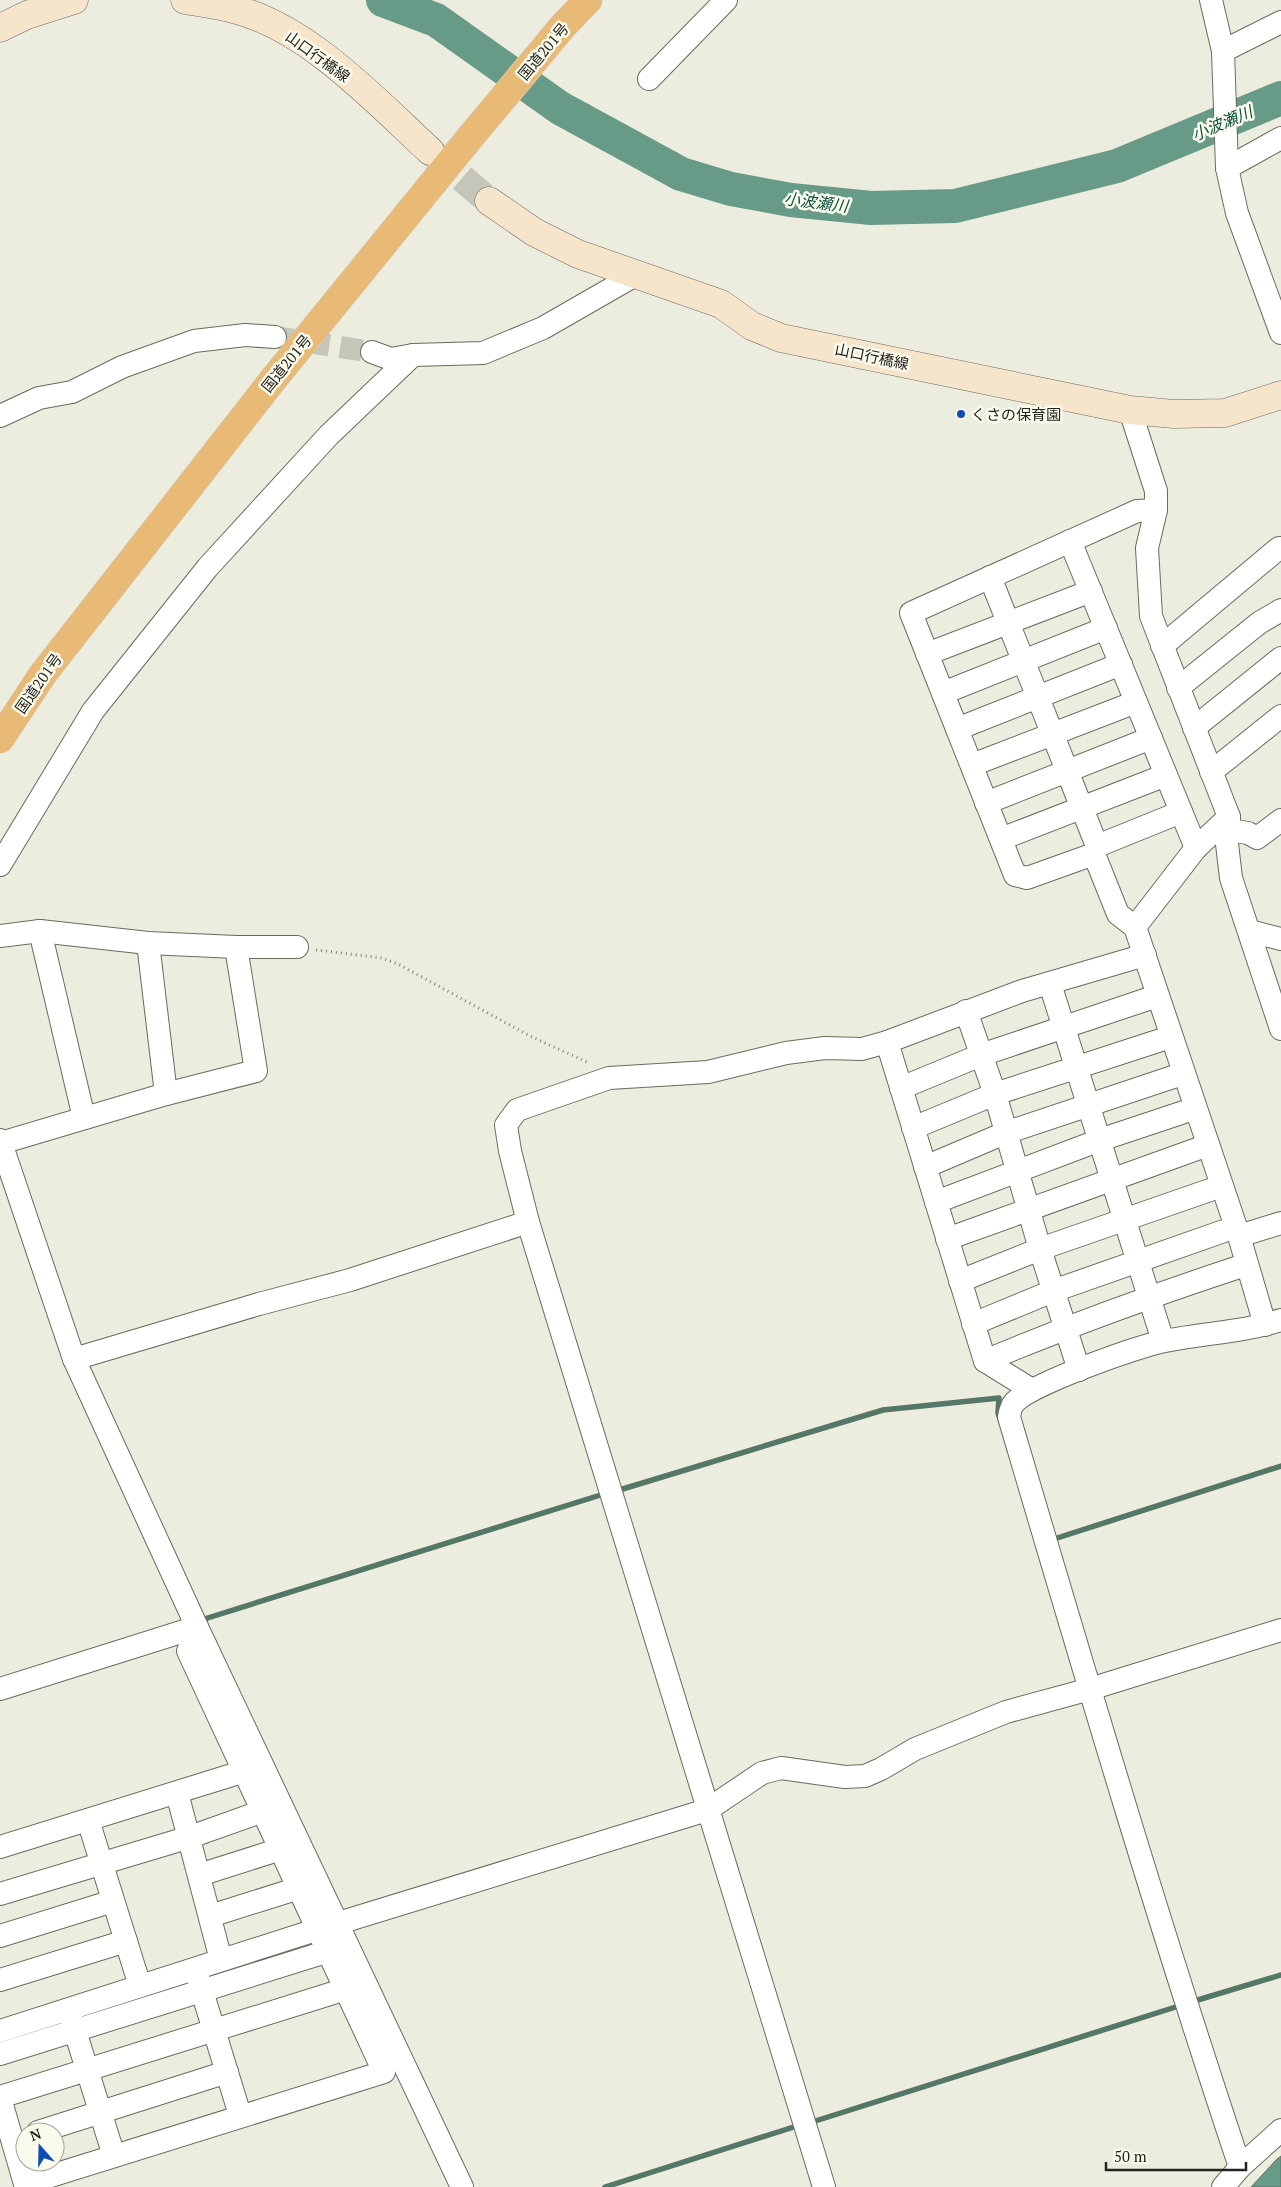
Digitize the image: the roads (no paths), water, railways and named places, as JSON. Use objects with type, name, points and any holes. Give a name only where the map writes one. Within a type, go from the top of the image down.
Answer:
[{"type":"highway","name":"国道201号","points":[[0,739],[42,674],[272,381],[468,140],[563,26],[588,0]]},
{"type":"main road","points":[[0,28],[27,15],[74,0]]},
{"type":"main road","name":"山口行橋線","points":[[185,0],[238,10],[295,36],[362,88],[430,151]]},
{"type":"main road","name":"山口行橋線","points":[[489,201],[534,232],[578,254],[721,304],[752,326],[781,338],[1130,410],[1174,414],[1225,413],[1281,395]]},
{"type":"street","points":[[649,79],[726,0]]},
{"type":"street","points":[[1211,0],[1223,51],[1227,168],[1237,213],[1281,333]]},
{"type":"street","points":[[1223,51],[1281,22]]},
{"type":"street","points":[[1227,168],[1281,138]]},
{"type":"street","points":[[372,352],[391,359],[413,355],[483,353],[543,328],[637,274]]},
{"type":"street","points":[[0,416],[39,398],[72,392],[130,364],[194,341],[245,335],[275,337]]},
{"type":"street","points":[[0,864],[93,711],[208,566],[330,435],[413,355]]},
{"type":"street","points":[[1130,410],[1156,491],[1156,510],[1147,548],[1150,616],[1211,772],[1229,824],[1231,878],[1281,1029]]},
{"type":"street","points":[[1156,510],[1137,512],[911,613],[1015,875],[1027,878],[1181,812]]},
{"type":"street","points":[[1070,541],[1196,848]]},
{"type":"street","points":[[1162,646],[1281,548]]},
{"type":"street","points":[[990,577],[1082,808],[1118,914],[1135,928],[1148,1000],[1210,1190],[1273,1323],[1163,1341],[1079,1370],[1032,1390],[1014,1403],[1009,1416],[1090,1689],[1240,2167]]},
{"type":"street","points":[[927,654],[1090,590]]},
{"type":"street","points":[[1178,688],[1259,623],[1281,610]]},
{"type":"street","points":[[943,693],[1106,628]]},
{"type":"street","points":[[1194,728],[1281,658]]},
{"type":"street","points":[[957,729],[1121,664]]},
{"type":"street","points":[[972,766],[1136,702]]},
{"type":"street","points":[[1211,772],[1281,716]]},
{"type":"street","points":[[986,802],[1151,738]]},
{"type":"street","points":[[1001,839],[1166,775]]},
{"type":"street","points":[[1229,824],[1257,838],[1281,820]]},
{"type":"street","points":[[1135,928],[1196,848],[1229,824]]},
{"type":"street","points":[[40,931],[84,1118]]},
{"type":"street","points":[[0,936],[40,931],[148,943],[236,947],[297,947]]},
{"type":"street","points":[[1248,931],[1281,939]]},
{"type":"street","points":[[148,943],[166,1094]]},
{"type":"street","points":[[236,947],[256,1072],[166,1094],[1,1141],[74,1359],[201,1635],[328,1927],[462,2187]]},
{"type":"street","points":[[824,2187],[528,1222],[510,1151],[506,1125],[516,1110],[609,1078],[708,1072],[786,1053],[825,1048],[862,1049],[887,1042],[966,1011],[1050,984],[1142,961]]},
{"type":"street","points":[[1142,961],[1231,1233],[1236,1268],[1246,1299]]},
{"type":"street","points":[[1050,984],[1163,1341]]},
{"type":"street","points":[[901,1088],[981,1055],[1064,1026],[1148,1000]]},
{"type":"street","points":[[966,1011],[995,1094],[1040,1250],[1079,1370]]},
{"type":"street","points":[[913,1128],[995,1094],[1161,1040]]},
{"type":"street","points":[[887,1042],[986,1361],[1032,1390]]},
{"type":"street","points":[[925,1166],[1005,1133],[1173,1077]]},
{"type":"street","points":[[936,1202],[1100,1140],[1184,1112]]},
{"type":"street","points":[[947,1239],[1028,1208],[1197,1149]]},
{"type":"street","points":[[960,1281],[1125,1219],[1210,1190]]},
{"type":"street","points":[[74,1359],[259,1304],[350,1280],[528,1222]]},
{"type":"street","points":[[973,1324],[1053,1291],[1138,1261],[1231,1233],[1281,1223]]},
{"type":"street","points":[[986,1361],[1064,1328],[1236,1268]]},
{"type":"street","points":[[0,2031],[195,1968],[707,1810],[762,1773],[781,1768],[845,1777],[865,1776],[915,1749],[1006,1712],[1090,1689],[1281,1630]]},
{"type":"street","points":[[0,1689],[201,1635]]},
{"type":"street","points":[[65,2171],[240,2115],[384,2072],[329,1951],[328,1927],[299,1888],[188,1651],[201,1635]]},
{"type":"street","points":[[0,1847],[245,1771]]},
{"type":"street","points":[[177,1793],[221,1960]]},
{"type":"street","points":[[0,1894],[190,1837],[263,1811]]},
{"type":"street","points":[[88,1820],[140,1986]]},
{"type":"street","points":[[199,1875],[281,1849]]},
{"type":"street","points":[[210,1916],[299,1888]]},
{"type":"street","points":[[0,1936],[113,1901]]},
{"type":"street","points":[[0,1980],[126,1941]]},
{"type":"street","points":[[0,2054],[329,1951]]},
{"type":"street","points":[[195,1968],[240,2115]]},
{"type":"street","points":[[15,2129],[0,2097],[346,1990]]},
{"type":"street","points":[[68,2009],[114,2156]]},
{"type":"street","points":[[65,2123],[227,2072]]},
{"type":"street","points":[[1223,2187],[1240,2167],[1281,2130]]},
{"type":"street","points":[[23,2172],[25,2184],[63,2172]]},
{"type":"waterway","name":"小波瀬川","points":[[383,0],[436,20],[560,108],[681,174],[731,189],[791,200],[871,208],[955,206],[1117,166],[1281,98]]},
{"type":"waterway","points":[[616,1491],[883,1410],[999,1398],[998,1413],[1000,1419]]},
{"type":"waterway","points":[[1051,1540],[1281,1466]]},
{"type":"waterway","points":[[198,1621],[607,1493]]},
{"type":"waterway","points":[[1191,2002],[1281,1975]]},
{"type":"waterway","points":[[809,2123],[1182,2005]]},
{"type":"waterway","points":[[605,2187],[800,2125]]},
{"type":"tunnel","points":[[430,151],[489,201]]},
{"type":"tunnel","points":[[275,337],[372,352]]},
{"type":"place","name":"くさの保育園","points":[[961,414]]}]
